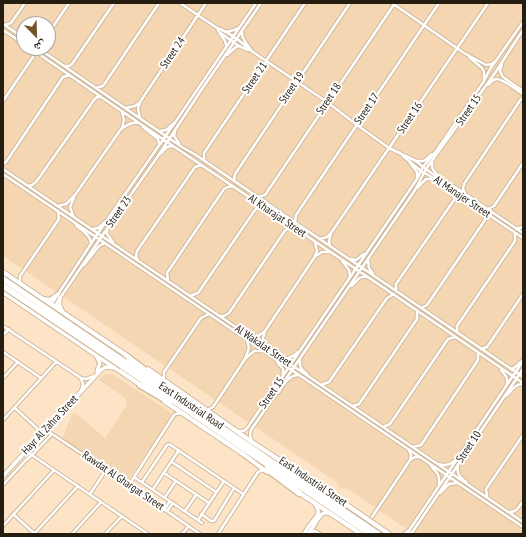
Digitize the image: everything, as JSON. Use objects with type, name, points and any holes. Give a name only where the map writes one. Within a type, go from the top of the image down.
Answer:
[{"type":"highway","name":"East Industrial Road","points":[[3,279],[232,441],[378,534]]},
{"type":"highway","name":"East Industrial Road","points":[[3,286],[183,401],[262,455],[370,534]]},
{"type":"highway","points":[[126,356],[166,386],[183,401]]},
{"type":"highway","points":[[140,385],[189,415],[209,425]]},
{"type":"highway","points":[[232,441],[299,493]]},
{"type":"highway","points":[[262,455],[330,494]]},
{"type":"main road","name":"East Industrial Road","points":[[3,272],[126,356],[156,374],[237,431]]},
{"type":"main road","name":"East Industrial Road","points":[[3,292],[285,485],[299,493]]},
{"type":"main road","points":[[39,297],[50,300],[59,296],[60,310],[63,313]]},
{"type":"main road","points":[[25,307],[34,309],[38,308],[40,304],[39,297]]},
{"type":"main road","points":[[59,330],[56,324],[59,318],[65,316],[70,318]]},
{"type":"main road","name":"East Industrial Street","points":[[237,431],[388,534]]},
{"type":"main road","name":"East Industrial Street","points":[[299,493],[361,534]]},
{"type":"street","points":[[4,25],[11,23],[25,3]]},
{"type":"street","points":[[56,22],[69,3]]},
{"type":"street","points":[[65,66],[72,64],[114,3]]},
{"type":"street","points":[[96,88],[102,86],[159,3]]},
{"type":"street","name":"Al Manajer Street","points":[[180,3],[217,28],[233,36],[254,53],[327,102],[389,148],[416,161],[424,170],[437,180],[523,238]]},
{"type":"street","name":"Street 24","points":[[140,102],[206,3]]},
{"type":"street","name":"Street 23","points":[[49,312],[108,218],[164,139],[256,3]]},
{"type":"street","name":"Street 23","points":[[59,296],[81,268],[99,239],[158,156],[261,3]]},
{"type":"street","name":"Street 21","points":[[204,153],[305,3]]},
{"type":"street","name":"Street 19","points":[[234,181],[235,174],[350,3]]},
{"type":"street","points":[[393,3],[457,49],[486,65],[492,64],[498,58]]},
{"type":"street","name":"Street 18","points":[[265,195],[393,3]]},
{"type":"street","name":"Street 17","points":[[295,222],[296,215],[439,3]]},
{"type":"street","name":"Street 16","points":[[319,239],[327,237],[331,233],[488,3]]},
{"type":"street","name":"Street 15","points":[[252,442],[250,435],[251,430],[303,348],[367,251],[424,170],[484,81],[490,69],[523,22]]},
{"type":"street","points":[[11,23],[12,30]]},
{"type":"street","points":[[4,25],[16,33]]},
{"type":"street","points":[[226,32],[234,30],[240,26]]},
{"type":"street","name":"Al Manajer Street","points":[[217,28],[219,32],[241,47],[250,50]]},
{"type":"street","points":[[3,30],[16,39]]},
{"type":"street","points":[[243,30],[242,36],[254,53]]},
{"type":"street","name":"Street 15","points":[[237,431],[244,431],[248,427],[283,377],[300,357],[360,272],[415,190],[424,170],[432,162],[483,90],[523,30]]},
{"type":"street","points":[[219,32],[226,41],[226,46]]},
{"type":"street","points":[[4,35],[9,34]]},
{"type":"street","name":"Street 23","points":[[225,56],[236,47],[241,47]]},
{"type":"street","points":[[464,53],[482,68],[484,72],[484,81]]},
{"type":"street","points":[[3,100],[33,57],[36,56]]},
{"type":"street","name":"Al Kharajat Street","points":[[42,56],[523,383]]},
{"type":"street","name":"Al Kharajat Street","points":[[51,56],[104,94],[228,176],[346,258],[523,377]]},
{"type":"street","points":[[503,61],[500,71],[507,80],[522,93]]},
{"type":"street","points":[[72,64],[73,71]]},
{"type":"street","points":[[63,70],[64,77]]},
{"type":"street","points":[[6,171],[4,163],[64,77],[70,75]]},
{"type":"street","points":[[483,90],[491,82],[498,79],[522,93]]},
{"type":"street","points":[[102,86],[104,94]]},
{"type":"street","points":[[94,92],[94,100]]},
{"type":"street","points":[[465,194],[463,189],[464,184],[522,99],[522,93]]},
{"type":"street","points":[[28,186],[36,182],[94,100],[101,97]]},
{"type":"street","points":[[125,108],[132,108],[140,102]]},
{"type":"street","points":[[140,102],[138,112],[140,118]]},
{"type":"street","points":[[57,206],[66,204],[75,195],[121,129],[124,120],[122,111]]},
{"type":"street","name":"Street 23","points":[[159,131],[165,131],[176,121]]},
{"type":"street","points":[[121,129],[130,123],[140,124],[158,140],[159,146]]},
{"type":"street","points":[[176,129],[174,136],[182,147]]},
{"type":"street","name":"Street 23","points":[[158,156],[168,147],[174,146]]},
{"type":"street","name":"Street 15","points":[[416,161],[422,162],[426,160],[437,150]]},
{"type":"street","points":[[196,155],[204,153],[204,161]]},
{"type":"street","name":"Al Manajer Street","points":[[402,155],[407,160],[455,187],[523,234]]},
{"type":"street","points":[[193,159],[195,167]]},
{"type":"street","points":[[407,160],[416,172],[417,179]]},
{"type":"street","points":[[432,162],[433,171],[441,180]]},
{"type":"street","points":[[488,209],[494,206],[523,163]]},
{"type":"street","points":[[138,261],[136,256],[137,251],[195,167],[202,165]]},
{"type":"street","name":"Al Wakalat Street","points":[[3,169],[249,336],[279,357],[300,376],[409,450],[473,488],[523,522]]},
{"type":"street","name":"Al Wakalat Street","points":[[3,174],[263,352],[321,385],[422,453],[458,483],[523,527]]},
{"type":"street","points":[[228,176],[235,174]]},
{"type":"street","points":[[159,275],[167,273],[224,189],[225,184],[222,178]]},
{"type":"street","name":"Street 15","points":[[415,190],[430,178],[437,180]]},
{"type":"street","points":[[36,182],[36,191]]},
{"type":"street","points":[[455,187],[464,184]]},
{"type":"street","points":[[224,189],[234,186]]},
{"type":"street","points":[[454,192],[454,200]]},
{"type":"street","points":[[74,217],[70,207],[75,195]]},
{"type":"street","points":[[258,197],[265,195],[264,199],[266,203]]},
{"type":"street","points":[[396,291],[396,284],[454,200],[462,197]]},
{"type":"street","points":[[254,200],[256,205],[255,210]]},
{"type":"street","points":[[190,296],[198,293],[255,210],[263,206]]},
{"type":"street","points":[[494,206],[494,214]]},
{"type":"street","points":[[20,284],[20,276],[59,219],[58,211]]},
{"type":"street","points":[[420,308],[427,305],[485,220],[485,212]]},
{"type":"street","points":[[288,218],[296,215]]},
{"type":"street","points":[[59,219],[68,218]]},
{"type":"street","name":"Street 23","points":[[92,229],[98,228],[108,218]]},
{"type":"street","points":[[485,220],[493,218]]},
{"type":"street","points":[[284,220],[286,225],[284,232]]},
{"type":"street","points":[[72,221],[89,236],[92,244]]},
{"type":"street","points":[[219,316],[224,316],[229,313],[284,232],[288,228],[293,227]]},
{"type":"street","points":[[107,228],[107,234],[116,245]]},
{"type":"street","points":[[516,229],[523,228]]},
{"type":"street","points":[[457,333],[457,326],[515,241],[515,232]]},
{"type":"street","points":[[330,247],[329,242],[331,233]]},
{"type":"street","points":[[515,241],[523,238]]},
{"type":"street","points":[[249,336],[258,336],[265,331],[314,258],[317,249],[315,242]]},
{"type":"street","name":"Street 23","points":[[81,268],[86,264],[99,246],[105,243]]},
{"type":"street","points":[[127,253],[137,251]]},
{"type":"street","name":"Street 15","points":[[346,258],[356,260],[367,251]]},
{"type":"street","points":[[314,258],[322,252],[331,252]]},
{"type":"street","points":[[339,257],[349,270],[349,279]]},
{"type":"street","points":[[368,258],[369,268],[376,277]]},
{"type":"street","points":[[167,273],[168,281]]},
{"type":"street","points":[[11,278],[20,276]]},
{"type":"street","name":"Street 15","points":[[348,288],[360,278],[368,278]]},
{"type":"street","points":[[389,286],[396,284]]},
{"type":"street","points":[[387,290],[387,298]]},
{"type":"street","points":[[198,293],[200,303]]},
{"type":"street","points":[[321,385],[329,382],[387,298],[394,294]]},
{"type":"street","points":[[480,349],[487,347],[523,294]]},
{"type":"street","points":[[427,305],[427,313]]},
{"type":"street","points":[[25,307],[39,313],[49,312],[50,320],[54,327]]},
{"type":"street","points":[[201,309],[202,318]]},
{"type":"street","points":[[417,311],[417,319]]},
{"type":"street","points":[[229,313],[228,318],[230,323]]},
{"type":"street","points":[[164,381],[164,372],[202,318],[209,314]]},
{"type":"street","points":[[352,406],[359,404],[417,319],[424,316]]},
{"type":"street","points":[[3,326],[81,378],[96,375],[100,363],[96,355]]},
{"type":"street","points":[[450,328],[457,326]]},
{"type":"street","points":[[3,335],[8,329]]},
{"type":"street","points":[[265,331],[263,341],[266,348]]},
{"type":"street","points":[[383,427],[390,424],[448,339],[448,332]]},
{"type":"street","points":[[448,339],[455,337]]},
{"type":"street","points":[[215,416],[212,412],[213,406],[245,359],[249,348],[247,340]]},
{"type":"street","points":[[487,347],[488,354]]},
{"type":"street","name":"Street 15","points":[[279,357],[291,358],[303,348]]},
{"type":"street","points":[[3,352],[41,378]]},
{"type":"street","points":[[245,359],[254,352],[263,352]]},
{"type":"street","points":[[412,447],[420,445],[478,360],[478,352]]},
{"type":"street","points":[[300,357],[299,364],[301,368],[313,380]]},
{"type":"street","points":[[274,358],[283,369],[283,377]]},
{"type":"street","points":[[478,360],[486,358]]},
{"type":"street","name":"Street 10","points":[[510,369],[514,368],[523,361]]},
{"type":"street","name":"Street 10","points":[[435,463],[447,465],[452,463],[459,455],[523,361]]},
{"type":"street","points":[[3,378],[18,362]]},
{"type":"street","points":[[3,420],[56,362]]},
{"type":"street","points":[[498,366],[507,376],[507,386]]},
{"type":"street","name":"Hayr Al Zahra Street","points":[[3,476],[96,375],[105,367],[115,368]]},
{"type":"street","name":"Street 10","points":[[408,533],[439,486],[460,462],[523,368]]},
{"type":"street","points":[[156,374],[161,374],[164,372]]},
{"type":"street","name":"Street 15","points":[[272,399],[291,377],[295,375],[300,376]]},
{"type":"street","points":[[80,393],[83,384],[81,378]]},
{"type":"street","points":[[329,382],[330,391]]},
{"type":"street","name":"Street 10","points":[[504,397],[515,386],[523,383]]},
{"type":"street","points":[[359,404],[360,411]]},
{"type":"street","points":[[204,409],[209,409],[213,406]]},
{"type":"street","points":[[172,407],[175,414]]},
{"type":"street","points":[[15,408],[42,433]]},
{"type":"street","points":[[129,485],[175,414],[181,413]]},
{"type":"street","points":[[390,424],[390,432]]},
{"type":"street","name":"Rawdat Al Ghargat Street","points":[[46,429],[200,534]]},
{"type":"street","points":[[3,485],[52,434]]},
{"type":"street","points":[[478,492],[486,489],[523,435]]},
{"type":"street","points":[[142,482],[167,445],[170,444],[243,494]]},
{"type":"street","points":[[420,445],[422,453]]},
{"type":"street","points":[[153,489],[180,450]]},
{"type":"street","points":[[372,517],[410,460],[411,455],[409,450]]},
{"type":"street","points":[[26,451],[122,516],[144,533],[148,534]]},
{"type":"street","name":"Street 10","points":[[436,497],[459,455]]},
{"type":"street","points":[[410,460],[422,458]]},
{"type":"street","points":[[172,462],[216,492]]},
{"type":"street","points":[[428,462],[438,474],[440,479],[439,486]]},
{"type":"street","points":[[460,462],[458,474],[473,488]]},
{"type":"street","points":[[256,464],[258,472]]},
{"type":"street","points":[[3,526],[54,470]]},
{"type":"street","points":[[90,494],[106,470]]},
{"type":"street","points":[[218,534],[258,472],[265,470]]},
{"type":"street","points":[[164,473],[209,504]]},
{"type":"street","points":[[3,476],[8,480]]},
{"type":"street","points":[[134,477],[202,523]]},
{"type":"street","points":[[165,498],[176,481]]},
{"type":"street","points":[[198,520],[224,481]]},
{"type":"street","name":"Street 10","points":[[408,533],[436,497],[449,484],[453,482],[458,483]]},
{"type":"street","points":[[13,514],[34,534],[78,486]]},
{"type":"street","points":[[202,514],[211,521],[214,521],[234,488]]},
{"type":"street","points":[[486,489],[487,498]]},
{"type":"street","points":[[185,511],[196,495]]},
{"type":"street","points":[[507,512],[512,512],[517,509],[523,501]]},
{"type":"street","points":[[72,534],[101,502]]},
{"type":"street","points":[[166,511],[172,502]]},
{"type":"street","points":[[304,534],[317,517],[317,506],[314,502]]},
{"type":"street","points":[[517,509],[516,513],[518,519]]},
{"type":"street","points":[[309,533],[312,524],[321,515],[324,513],[330,514]]},
{"type":"street","points":[[105,534],[122,516]]},
{"type":"street","points":[[312,524],[316,532]]},
{"type":"street","points":[[182,534],[189,526]]},
{"type":"street","points":[[309,533],[312,531],[320,534]]},
{"type":"shaded area","points":[[3,3],[523,3],[523,534],[414,534],[345,487],[342,489],[337,485],[338,483],[3,256]]},
{"type":"shaded area","points":[[106,374],[112,374],[169,411],[171,414],[171,417],[128,480],[62,439],[74,412],[105,438],[126,406],[127,402],[124,397],[99,380]]}]
